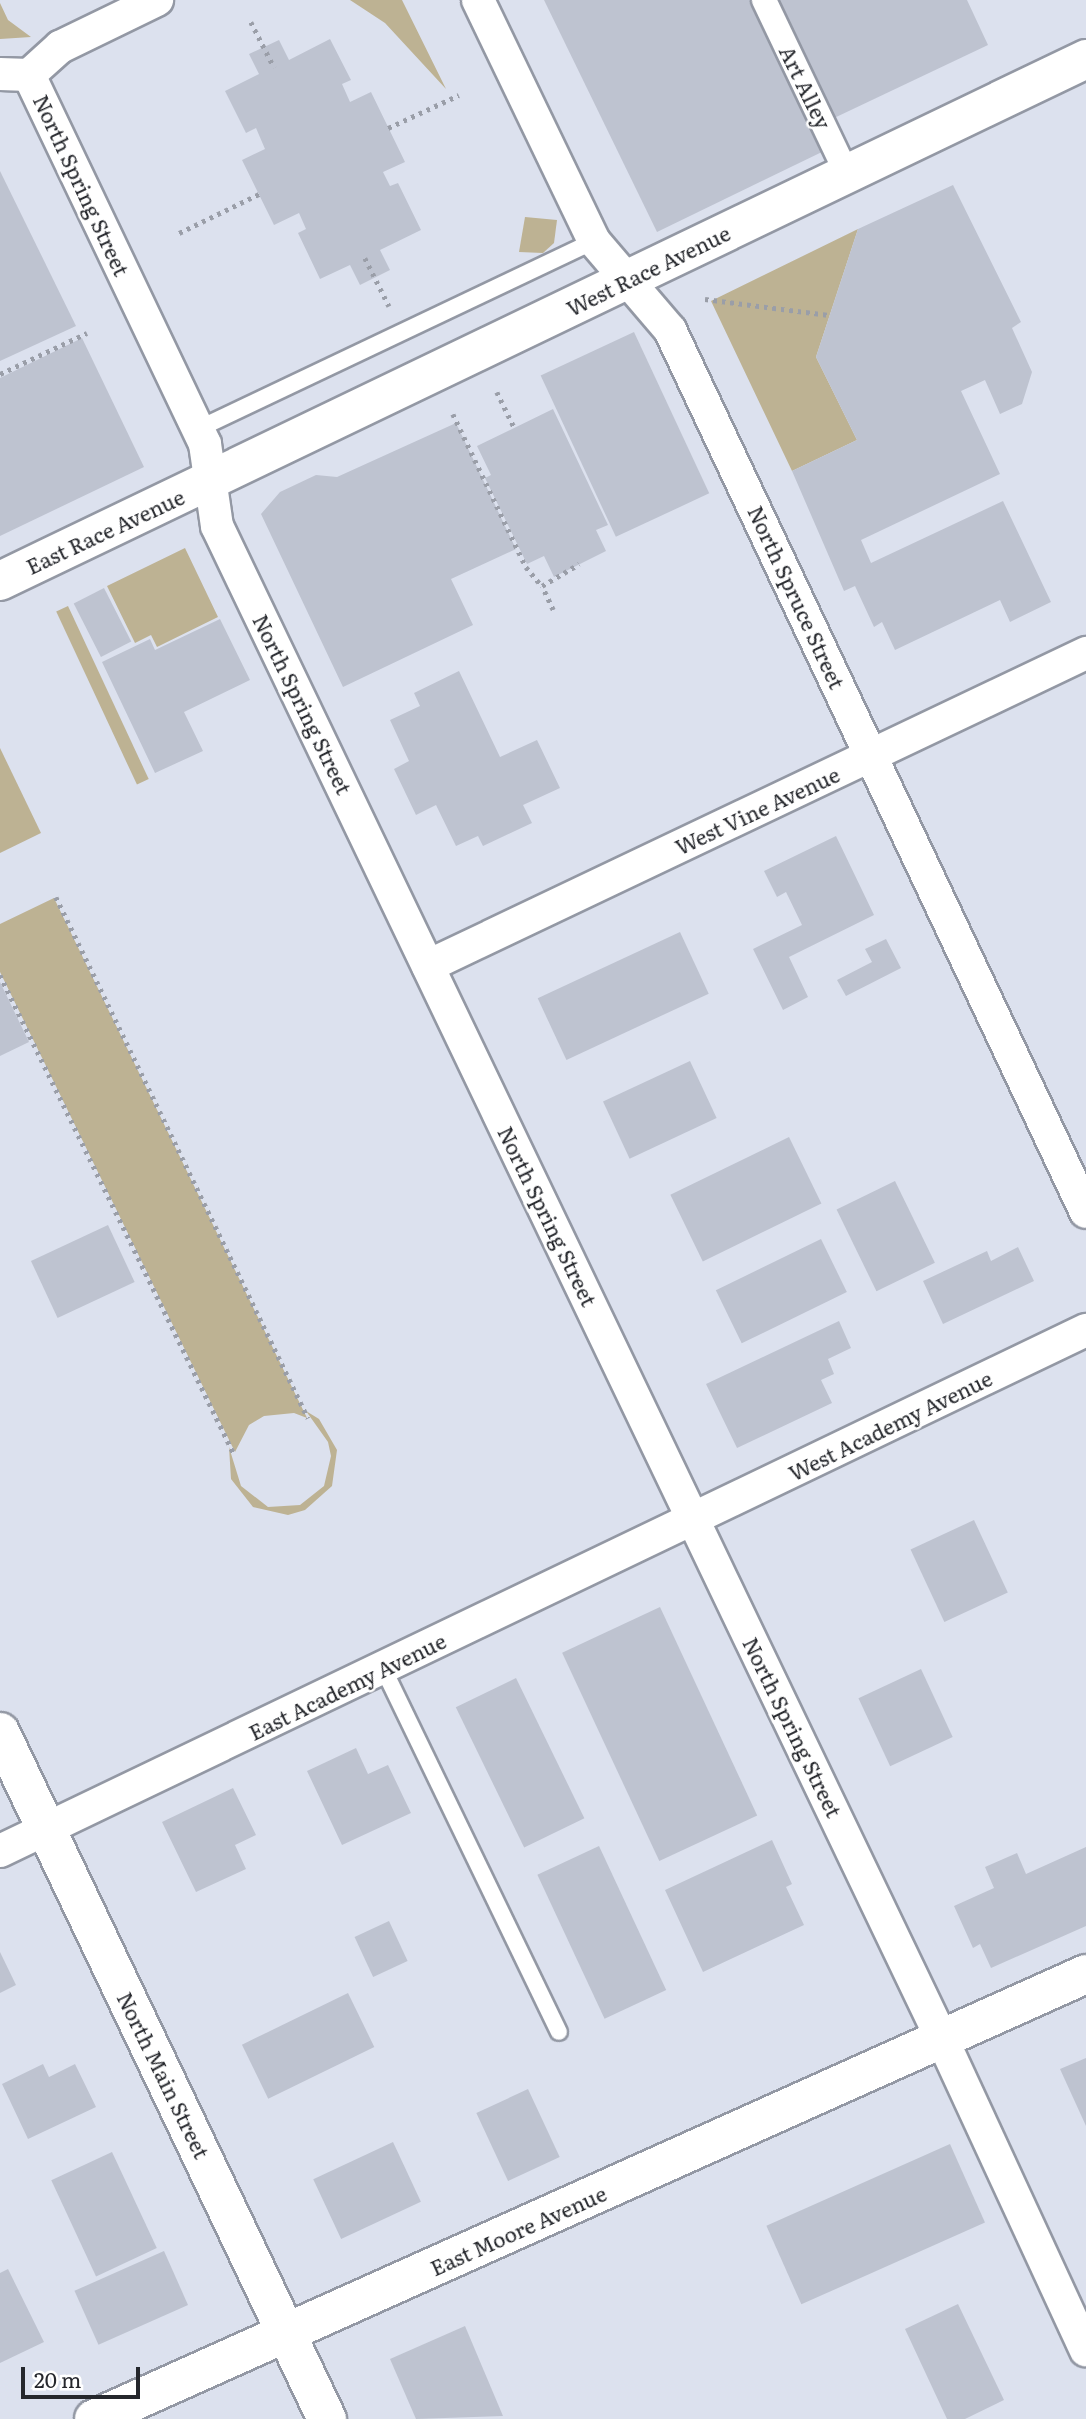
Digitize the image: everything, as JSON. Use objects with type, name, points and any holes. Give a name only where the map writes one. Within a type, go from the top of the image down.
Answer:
[{"type":"street","points":[[15,75],[60,47],[157,0]]},
{"type":"street","name":"North Spruce Street","points":[[478,0],[594,241],[670,330],[1086,1212]]},
{"type":"street","name":"Art Alley","points":[[764,0],[847,174]]},
{"type":"street","name":"West Race Avenue","points":[[211,481],[1086,59]]},
{"type":"street","name":"North Spring Street","points":[[15,75],[198,429],[211,481],[217,526],[943,2039],[1086,2350]]},
{"type":"street","name":"East Race Avenue","points":[[0,581],[211,481]]},
{"type":"street","name":"West Vine Avenue","points":[[428,966],[1086,653]]},
{"type":"street","name":"West Academy Avenue","points":[[694,1520],[1086,1329]]},
{"type":"street","name":"East Academy Avenue","points":[[0,1851],[694,1520]]},
{"type":"street","name":"North Main Street","points":[[0,1732],[289,2333],[327,2419]]},
{"type":"street","name":"East Moore Avenue","points":[[94,2419],[1086,1974]]},
{"type":"lane","points":[[198,429],[594,241]]},
{"type":"lane","points":[[383,1668],[559,2032]]},
{"type":"path","points":[[251,22],[274,67]]},
{"type":"path","points":[[388,128],[459,95]]},
{"type":"path","points":[[179,233],[259,194]]},
{"type":"path","points":[[365,258],[388,306]]},
{"type":"path","points":[[705,299],[829,315]]},
{"type":"path","points":[[0,374],[87,332]]},
{"type":"path","points":[[497,392],[514,427]]},
{"type":"path","points":[[453,414],[526,567],[542,586],[552,610]]},
{"type":"path","points":[[542,586],[579,564]]},
{"type":"path","points":[[56,897],[308,1418]]},
{"type":"path","points":[[0,975],[234,1454]]},
{"type":"shaded area","points":[[350,0],[402,0],[446,89],[385,23]]},
{"type":"shaded area","points":[[0,3],[8,20],[31,37],[0,39]]},
{"type":"shaded area","points":[[525,217],[557,220],[554,243],[543,253],[519,252]]},
{"type":"shaded area","points":[[858,229],[816,357],[857,440],[792,471],[711,301]]},
{"type":"shaded area","points":[[185,548],[218,617],[157,647],[151,635],[135,643],[107,586]]},
{"type":"shaded area","points":[[68,606],[149,779],[137,785],[56,611]]},
{"type":"shaded area","points":[[0,748],[41,833],[0,853]]},
{"type":"shaded area","points":[[54,898],[307,1418],[294,1413],[264,1416],[249,1425],[235,1452],[0,972],[0,924]]},
{"type":"shaded area","points":[[306,1411],[319,1419],[337,1450],[332,1486],[305,1510],[288,1515],[253,1507],[231,1479],[229,1447],[241,1486],[268,1507],[300,1505],[324,1486],[331,1456],[328,1442]]},
{"type":"building","points":[[544,0],[756,0],[826,150],[657,232]]},
{"type":"building","points":[[775,0],[967,0],[988,45],[832,119]]},
{"type":"building","points":[[330,39],[351,80],[342,84],[350,102],[371,92],[405,162],[383,172],[390,186],[398,183],[421,230],[380,250],[390,270],[360,285],[350,265],[320,279],[298,233],[306,229],[299,213],[274,225],[242,160],[265,149],[256,128],[246,133],[225,91],[259,74],[249,54],[279,40],[289,60]]},
{"type":"building","points":[[0,171],[76,326],[0,361]]},
{"type":"building","points":[[953,185],[1021,322],[1012,328],[1032,372],[1022,404],[1000,414],[985,380],[961,391],[1000,474],[861,540],[871,563],[1003,501],[1051,602],[1010,622],[1000,600],[895,650],[882,622],[874,627],[855,586],[844,591],[792,471],[857,440],[816,357],[858,229]]},
{"type":"building","points":[[634,332],[709,493],[616,537],[541,376]]},
{"type":"building","points":[[82,338],[144,467],[0,536],[0,378]]},
{"type":"building","points":[[553,409],[608,525],[596,530],[606,551],[554,577],[544,556],[527,564],[485,478],[491,475],[477,446]]},
{"type":"building","points":[[456,423],[516,549],[451,579],[473,625],[343,687],[261,514],[280,492],[316,475],[337,477]]},
{"type":"building","points":[[104,588],[131,641],[101,657],[74,603]]},
{"type":"building","points":[[220,619],[250,680],[184,712],[203,751],[155,773],[102,662],[150,639],[155,650]]},
{"type":"building","points":[[459,671],[500,757],[537,740],[560,788],[523,805],[532,823],[483,846],[478,836],[456,846],[436,805],[416,815],[394,769],[409,761],[390,720],[420,706],[414,693]]},
{"type":"building","points":[[836,836],[874,915],[789,957],[808,997],[783,1010],[753,949],[802,925],[786,892],[777,897],[764,871]]},
{"type":"building","points":[[680,932],[709,994],[566,1060],[538,998]]},
{"type":"building","points":[[886,939],[901,968],[846,996],[837,980],[872,962],[865,949]]},
{"type":"building","points":[[0,982],[29,1042],[0,1056]]},
{"type":"building","points":[[690,1061],[717,1118],[630,1159],[603,1102]]},
{"type":"building","points":[[789,1137],[821,1204],[703,1261],[670,1195]]},
{"type":"building","points":[[895,1181],[935,1263],[876,1291],[837,1209]]},
{"type":"building","points":[[108,1225],[135,1282],[58,1318],[31,1261]]},
{"type":"building","points":[[821,1239],[847,1292],[742,1343],[716,1290]]},
{"type":"building","points":[[1018,1247],[1034,1281],[943,1324],[923,1281],[987,1251],[991,1261]]},
{"type":"building","points":[[839,1321],[851,1348],[828,1359],[834,1374],[821,1380],[832,1403],[737,1448],[706,1384]]},
{"type":"building","points":[[974,1520],[1008,1593],[944,1622],[911,1550]]},
{"type":"building","points":[[660,1607],[757,1815],[659,1861],[562,1653]]},
{"type":"building","points":[[921,1669],[953,1737],[890,1766],[858,1698]]},
{"type":"building","points":[[516,1678],[584,1818],[524,1848],[456,1707]]},
{"type":"building","points":[[356,1748],[368,1774],[388,1765],[411,1813],[342,1845],[307,1771]]},
{"type":"building","points":[[233,1788],[256,1835],[235,1845],[246,1869],[196,1892],[162,1822]]},
{"type":"building","points":[[772,1840],[792,1884],[786,1887],[804,1925],[703,1972],[665,1890]]},
{"type":"building","points":[[599,1846],[666,1990],[605,2019],[537,1875]]},
{"type":"building","points":[[1086,1847],[1086,1926],[991,1968],[980,1944],[973,1948],[954,1906],[994,1888],[985,1867],[1017,1853],[1026,1874]]},
{"type":"building","points":[[389,1921],[408,1961],[373,1977],[355,1937]]},
{"type":"building","points":[[0,1952],[16,1985],[0,1993]]},
{"type":"building","points":[[348,1993],[374,2047],[268,2099],[242,2045]]},
{"type":"building","points":[[1086,2058],[1086,2126],[1060,2069]]},
{"type":"building","points":[[43,2064],[49,2077],[75,2064],[96,2107],[28,2139],[2,2084]]},
{"type":"building","points":[[528,2089],[560,2157],[508,2181],[476,2113]]},
{"type":"building","points":[[393,2142],[421,2202],[341,2239],[313,2179]]},
{"type":"building","points":[[950,2144],[985,2223],[801,2304],[766,2226]]},
{"type":"building","points":[[112,2152],[157,2248],[96,2276],[51,2180]]},
{"type":"building","points":[[164,2251],[188,2305],[98,2345],[74,2291]]},
{"type":"building","points":[[8,2269],[44,2342],[0,2363],[0,2273]]},
{"type":"building","points":[[958,2304],[1004,2400],[965,2419],[947,2419],[905,2329]]},
{"type":"building","points":[[465,2326],[503,2416],[416,2419],[390,2359]]}]
